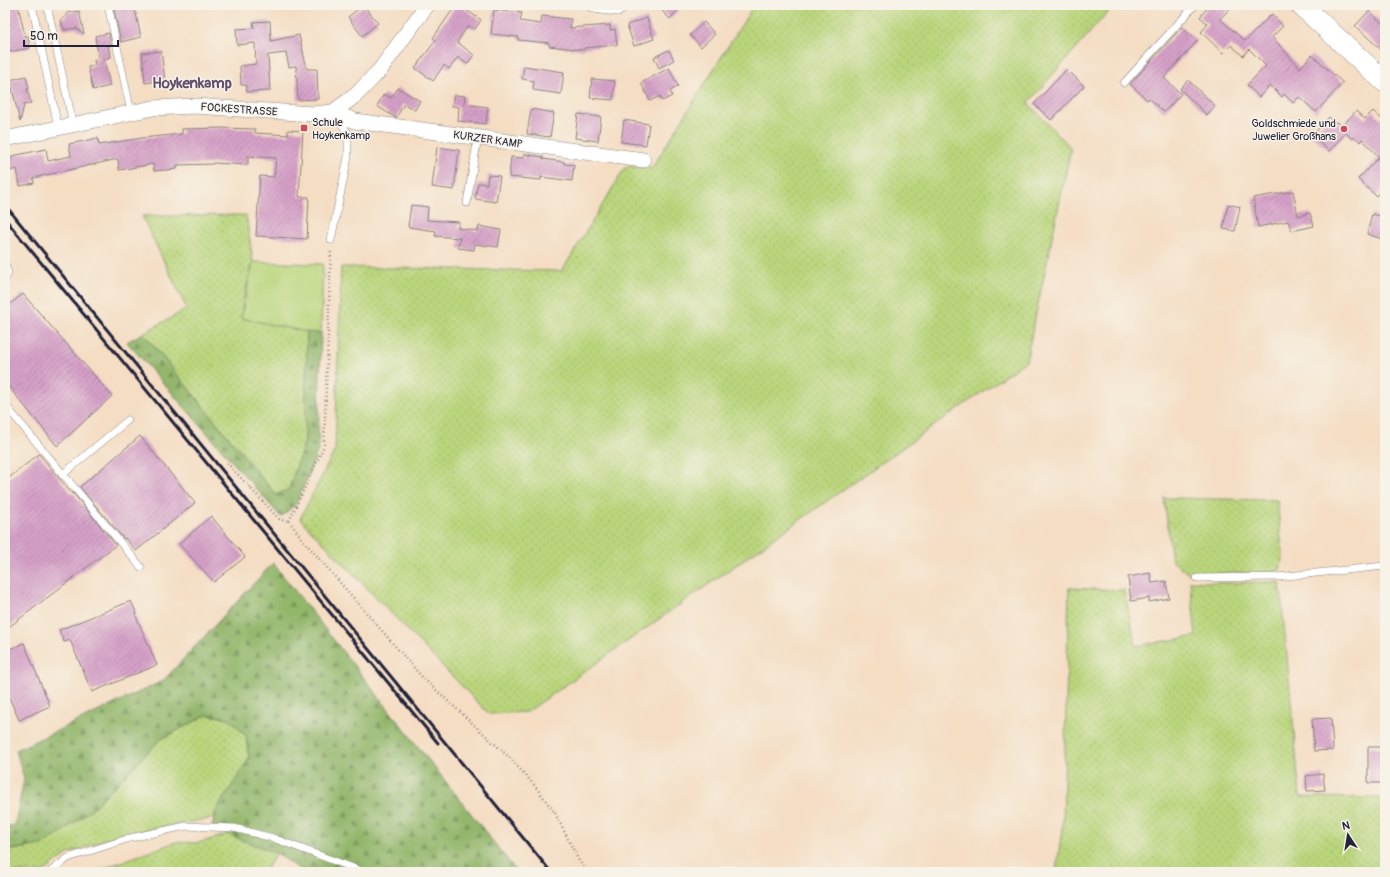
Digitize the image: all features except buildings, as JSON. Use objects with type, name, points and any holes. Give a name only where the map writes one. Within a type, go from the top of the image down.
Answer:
[{"type":"main road","points":[[1301,5],[1385,82]]},
{"type":"street","name":"FOCKESTRASSE","points":[[5,139],[153,108],[195,106],[313,114],[333,112],[356,96],[380,70],[427,5]]},
{"type":"street","points":[[594,5],[618,8],[621,5]]},
{"type":"street","name":"KURZER KAMP","points":[[333,112],[355,120],[643,160]]},
{"type":"lane","points":[[32,5],[58,127]]},
{"type":"lane","points":[[47,5],[73,124]]},
{"type":"lane","points":[[108,5],[131,112]]},
{"type":"lane","points":[[1124,83],[1194,5]]},
{"type":"lane","points":[[331,240],[348,157],[348,133],[333,112]]},
{"type":"lane","points":[[467,203],[478,137]]},
{"type":"lane","points":[[5,264],[8,273],[5,279]]},
{"type":"lane","points":[[5,405],[62,475],[141,567]]},
{"type":"lane","points":[[62,475],[128,420]]},
{"type":"lane","points":[[1197,578],[1277,577],[1385,566]]},
{"type":"lane","points":[[50,872],[68,858],[130,838],[186,826],[234,828],[266,836],[364,872]]},
{"type":"path","points":[[289,521],[324,446],[331,240]]},
{"type":"path","points":[[228,463],[280,520],[289,521],[303,540],[422,677],[511,759],[535,786],[555,812],[579,861],[588,872]]},
{"type":"green space","points":[[754,5],[1114,5],[1028,103],[1071,148],[1026,361],[527,712],[489,714],[300,519],[335,450],[341,267],[562,271],[626,166],[652,168]]},
{"type":"green space","points":[[246,215],[253,262],[243,300],[241,318],[307,332],[305,441],[289,489],[276,495],[143,333],[187,309],[142,216]]},
{"type":"green space","points":[[253,262],[323,264],[321,333],[307,332],[241,318]]},
{"type":"green space","points":[[307,332],[321,333],[318,450],[296,504],[281,517],[127,342],[143,333],[276,495],[289,489],[305,441]]},
{"type":"green space","points":[[1164,498],[1277,500],[1283,560],[1279,572],[1189,574],[1172,561]]},
{"type":"green space","points":[[273,563],[517,872],[304,872],[276,853],[239,839],[212,826],[217,809],[249,759],[246,736],[229,718],[206,715],[160,740],[92,809],[57,836],[41,845],[5,851],[5,828],[15,825],[24,779],[16,750],[163,681]]},
{"type":"green space","points":[[1190,581],[1225,583],[1280,582],[1300,797],[1385,798],[1385,872],[1056,872],[1063,823],[1069,588],[1124,590],[1136,646],[1196,636]]},
{"type":"green space","points":[[206,715],[229,718],[246,736],[249,759],[217,809],[214,818],[117,835],[68,854],[43,872],[5,872],[5,851],[25,848],[92,809],[160,740]]},
{"type":"green space","points":[[230,834],[276,853],[265,872],[93,872],[176,842],[198,843]]},
{"type":"railway","points":[[5,205],[551,872]]},
{"type":"railway","points":[[5,219],[438,743]]},
{"type":"place","name":"Schule Hoykenkamp","points":[[304,128]]},
{"type":"place","name":"Goldschmiede und Juwelier Großhans","points":[[1344,129]]},
{"type":"district","name":"Hoykenkamp","points":[[192,83]]}]
